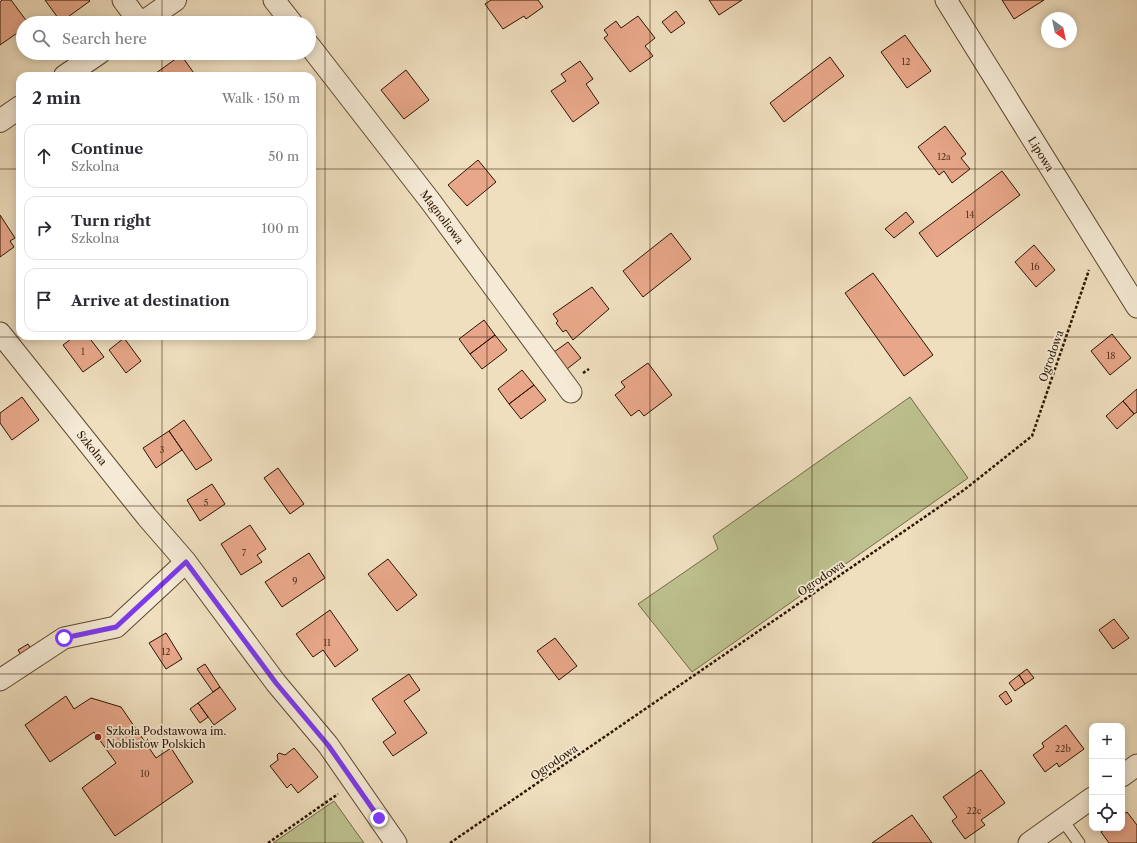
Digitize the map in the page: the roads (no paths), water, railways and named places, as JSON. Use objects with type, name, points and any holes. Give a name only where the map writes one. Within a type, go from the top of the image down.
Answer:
[{"type":"street","points":[[123,0],[136,16]]},
{"type":"street","points":[[151,16],[175,0]]},
{"type":"street","points":[[274,0],[287,16]]},
{"type":"street","name":"Lipowa","points":[[946,0],[1137,307]]},
{"type":"street","name":"Magnoliowa","points":[[316,54],[431,202],[571,392]]},
{"type":"street","points":[[71,72],[89,60]]},
{"type":"street","points":[[0,121],[16,110]]},
{"type":"street","name":"Szkolna","points":[[0,333],[147,517],[186,562],[276,683],[328,745],[396,843]]},
{"type":"street","points":[[0,680],[64,638],[116,627],[186,562]]},
{"type":"street","points":[[1125,774],[1137,765]]},
{"type":"street","points":[[1029,843],[1089,800]]},
{"type":"lane","points":[[1062,819],[1079,843]]},
{"type":"place","name":"Szkoła Podstawowa im. Noblistów Polskich","points":[[98,737]]}]
